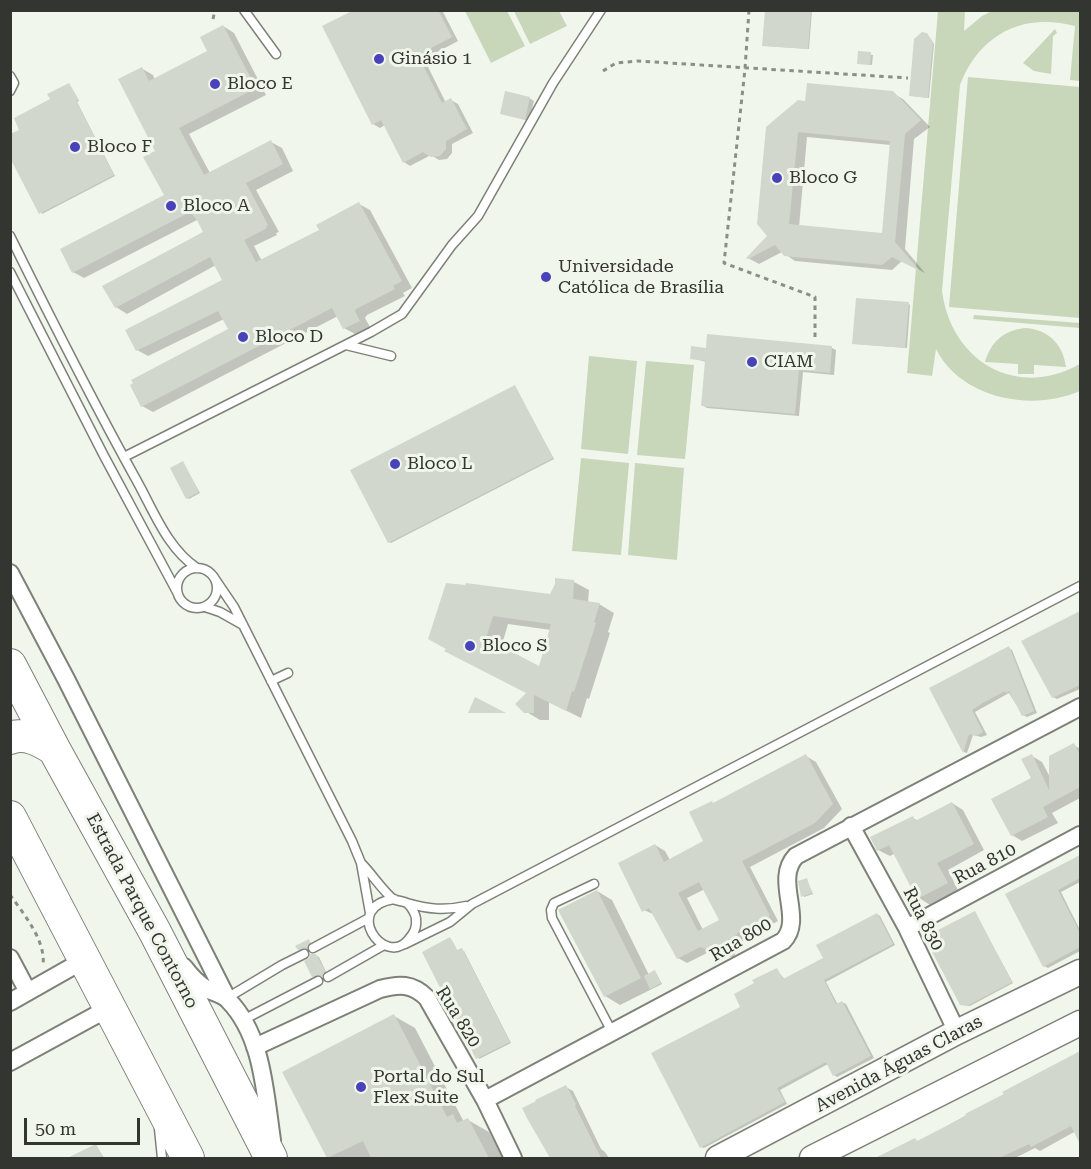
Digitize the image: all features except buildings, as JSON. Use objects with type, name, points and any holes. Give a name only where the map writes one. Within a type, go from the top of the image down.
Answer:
[{"type":"highway","name":"Estrada Parque Contorno","points":[[10,665],[155,932],[273,1158]]},
{"type":"highway","points":[[10,738],[26,736],[54,749]]},
{"type":"highway","points":[[10,817],[188,1158]]},
{"type":"main road","name":"Avenida Águas Claras","points":[[718,1158],[957,1032],[1080,972]]},
{"type":"main road","points":[[812,1158],[1080,1023]]},
{"type":"street","points":[[10,573],[227,998],[243,1020],[255,1047],[263,1081],[273,1158]]},
{"type":"street","name":"Rua 800","points":[[485,1100],[783,941],[790,927],[786,875],[791,861],[796,856],[1080,707]]},
{"type":"street","name":"Rua 830","points":[[851,826],[908,928],[957,1032]]},
{"type":"street","name":"Rua 810","points":[[908,928],[1080,835]]},
{"type":"street","points":[[155,932],[191,976],[206,989],[227,998]]},
{"type":"street","points":[[10,958],[34,988]]},
{"type":"street","points":[[10,1002],[84,960]]},
{"type":"street","name":"Rua 820","points":[[255,1047],[380,989],[404,984],[413,986],[427,998],[485,1100],[513,1158]]},
{"type":"street","points":[[10,1062],[109,1008]]},
{"type":"lane","points":[[243,10],[276,54]]},
{"type":"lane","points":[[124,457],[346,345],[402,314],[452,245],[478,216],[553,82],[601,10]]},
{"type":"lane","points":[[10,76],[14,83],[10,91]]},
{"type":"lane","points":[[10,236],[124,457],[177,552],[184,560],[197,568],[208,570],[234,607],[362,863],[371,934],[384,945],[394,947],[405,944],[450,922],[472,904],[1080,586]]},
{"type":"lane","points":[[10,272],[183,602],[193,608],[205,607],[220,612],[243,626]]},
{"type":"lane","points":[[346,345],[391,356]]},
{"type":"lane","points":[[177,592],[178,580],[186,571],[197,568]]},
{"type":"lane","points":[[205,607],[213,600],[218,590],[215,579]]},
{"type":"lane","points":[[271,681],[288,673]]},
{"type":"lane","points":[[362,863],[394,899]]},
{"type":"lane","points":[[594,884],[554,903],[551,910],[552,918],[613,1033]]},
{"type":"lane","points":[[313,948],[370,916],[376,905],[384,900],[394,899],[427,909],[442,910],[472,904]]},
{"type":"lane","points":[[405,944],[416,932],[416,916],[407,903]]},
{"type":"lane","points":[[328,977],[384,945]]},
{"type":"lane","points":[[227,998],[304,954]]},
{"type":"lane","points":[[243,1020],[318,981]]},
{"type":"lane","points":[[157,1099],[162,1158]]},
{"type":"path","points":[[213,19],[215,10]]},
{"type":"path","points":[[749,10],[745,69],[724,263],[815,297],[815,339]]},
{"type":"path","points":[[603,71],[616,63],[638,61],[908,78]]},
{"type":"path","points":[[10,895],[42,948],[44,959],[34,988]]},
{"type":"green space","points":[[465,11],[507,11],[525,46],[491,63]]},
{"type":"green space","points":[[514,11],[559,11],[567,26],[530,44]]},
{"type":"green space","points":[[938,11],[965,11],[964,31],[992,11],[1080,11],[1080,81],[1070,80],[1075,26],[1056,22],[1020,25],[1005,32],[991,41],[968,68],[960,85],[942,291],[948,316],[958,337],[973,354],[990,367],[1011,375],[1033,378],[1056,374],[1080,364],[1080,391],[1041,400],[999,397],[962,380],[947,366],[936,349],[932,376],[907,373]]},
{"type":"green space","points":[[1055,29],[1057,33],[1053,36],[1051,74],[1034,71],[1023,63]]},
{"type":"green space","points":[[968,77],[1080,87],[1080,318],[949,307]]},
{"type":"green space","points":[[974,315],[1080,323],[1080,328],[973,319]]},
{"type":"green space","points":[[1024,328],[1040,331],[1053,339],[1062,351],[1066,367],[1034,365],[1034,374],[1018,374],[1018,364],[985,362],[994,343],[1010,332]]},
{"type":"green space","points":[[589,356],[637,361],[628,454],[581,449]]},
{"type":"green space","points":[[646,361],[694,365],[685,459],[637,455]]},
{"type":"green space","points":[[581,458],[629,463],[621,555],[572,551]]},
{"type":"green space","points":[[635,463],[684,468],[677,560],[628,555]]},
{"type":"place","name":"Ginásio 1","points":[[379,59]]},
{"type":"place","name":"Bloco E","points":[[215,84]]},
{"type":"place","name":"Bloco F","points":[[75,147]]},
{"type":"place","name":"Bloco G","points":[[777,178]]},
{"type":"place","name":"Bloco A","points":[[171,206]]},
{"type":"place","name":"Universidade Católica de Brasília","points":[[546,277]]},
{"type":"place","name":"Bloco D","points":[[243,337]]},
{"type":"place","name":"CIAM","points":[[752,362]]},
{"type":"place","name":"Bloco L","points":[[395,464]]},
{"type":"place","name":"Bloco S","points":[[470,646]]},
{"type":"place","name":"Portal do Sul Flex Suite","points":[[361,1087]]}]
